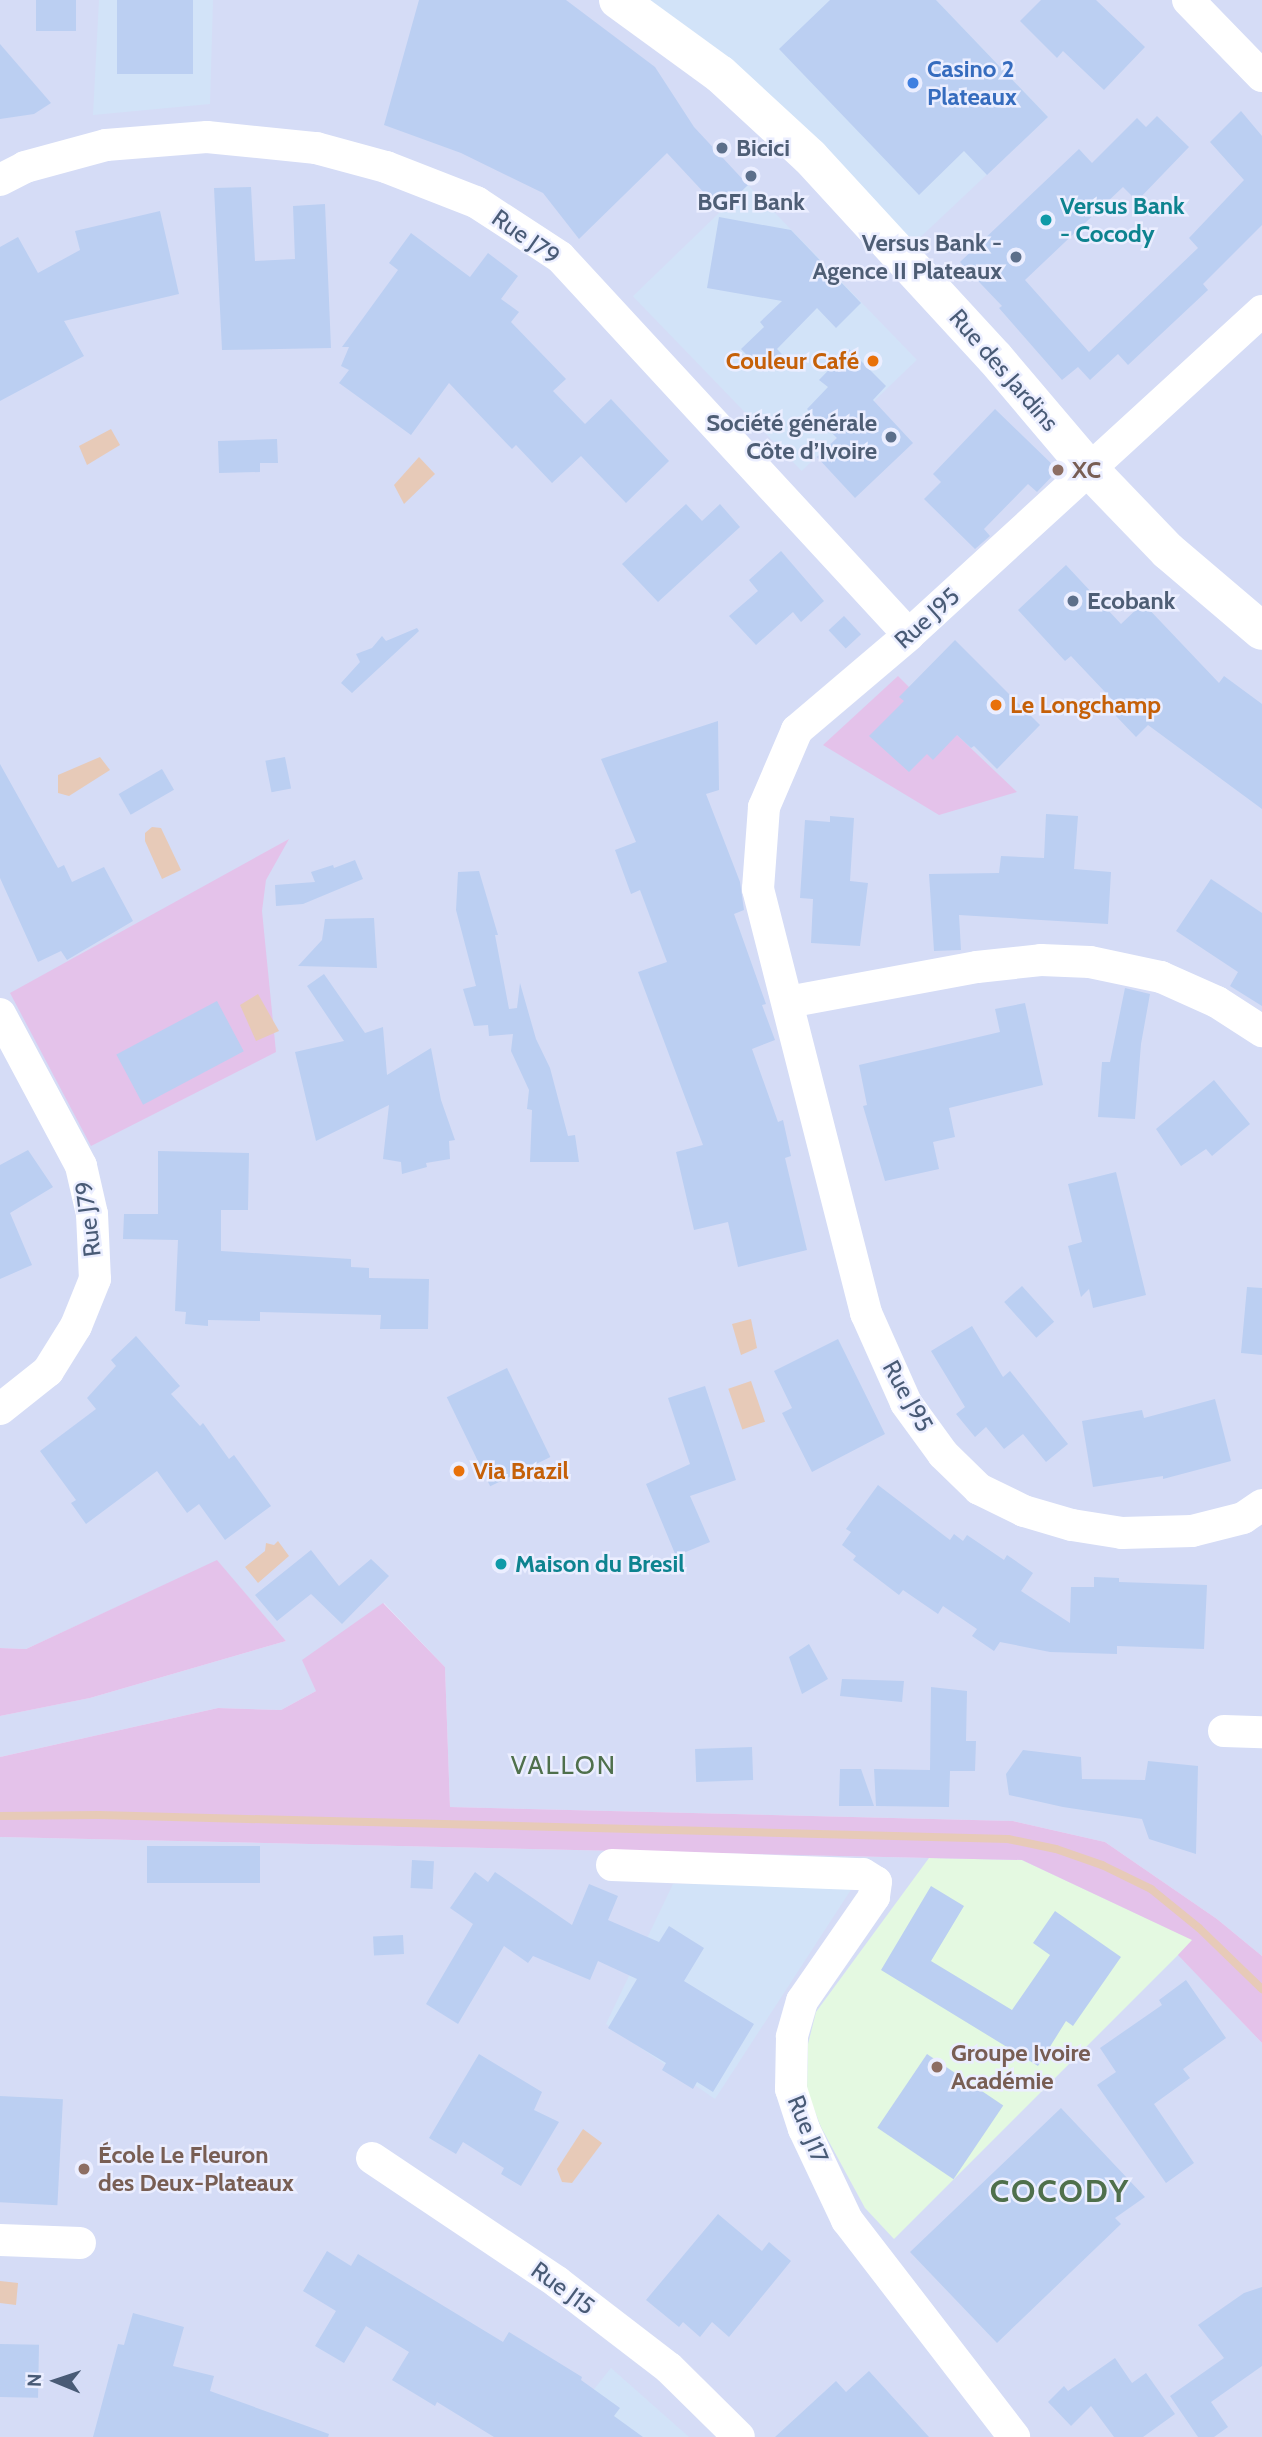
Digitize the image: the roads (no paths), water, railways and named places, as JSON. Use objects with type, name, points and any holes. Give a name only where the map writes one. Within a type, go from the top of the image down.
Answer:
[{"type":"main road","name":"Rue des Jardins","points":[[618,0],[720,74],[810,157],[995,358],[1089,469],[1168,551],[1262,631]]},
{"type":"street","points":[[1188,0],[1262,76]]},
{"type":"street","name":"Rue J79","points":[[0,180],[25,167],[106,145],[208,137],[316,148],[386,167],[476,202],[560,257],[909,635]]},
{"type":"street","name":"Rue J95","points":[[1262,311],[909,635],[797,730],[764,807],[758,889],[866,1313],[906,1404],[943,1454],[979,1489],[1024,1511],[1072,1525],[1122,1532],[1192,1531],[1243,1518],[1262,1505]]},
{"type":"street","points":[[788,1002],[977,967],[1041,960],[1090,961],[1161,977],[1217,1002],[1262,1031]]},
{"type":"street","name":"Rue J79","points":[[0,1014],[81,1166],[92,1214],[95,1279],[76,1326],[48,1371],[0,1409]]},
{"type":"street","points":[[1224,1731],[1262,1732]]},
{"type":"street","name":"Rue J17","points":[[612,1865],[863,1874],[876,1882],[874,1897],[802,2001],[792,2037],[790,2089],[804,2129],[847,2220],[1014,2437]]},
{"type":"street","name":"Rue J15","points":[[372,2158],[567,2290],[669,2368],[739,2437]]},
{"type":"street","points":[[0,2240],[80,2243]]},
{"type":"waterway","points":[[0,1816],[99,1815],[1008,1839],[1056,1849],[1102,1865],[1151,1889],[1199,1928],[1262,1989]]},
{"type":"place","name":"Casino 2 Plateaux","points":[[913,83]]},
{"type":"place","name":"Bicici","points":[[722,148]]},
{"type":"place","name":"BGFI Bank","points":[[751,176]]},
{"type":"place","name":"Versus Bank - Cocody","points":[[1046,220]]},
{"type":"place","name":"Versus Bank - Agence II Plateaux","points":[[1016,257]]},
{"type":"place","name":"Couleur Café","points":[[873,361]]},
{"type":"place","name":"Société générale Côte d’Ivoire","points":[[891,437]]},
{"type":"place","name":"XC","points":[[1058,470]]},
{"type":"place","name":"Ecobank","points":[[1073,601]]},
{"type":"place","name":"Le Longchamp","points":[[996,705]]},
{"type":"place","name":"Via Brazil","points":[[459,1471]]},
{"type":"place","name":"Maison du Bresil","points":[[501,1564]]},
{"type":"place","name":"Groupe Ivoire Académie","points":[[937,2067]]},
{"type":"place","name":"École Le Fleuron des Deux-Plateaux","points":[[84,2169]]},
{"type":"district","name":"VALLON","points":[[564,1766]]},
{"type":"district","name":"COCODY","points":[[1060,2191]]}]
